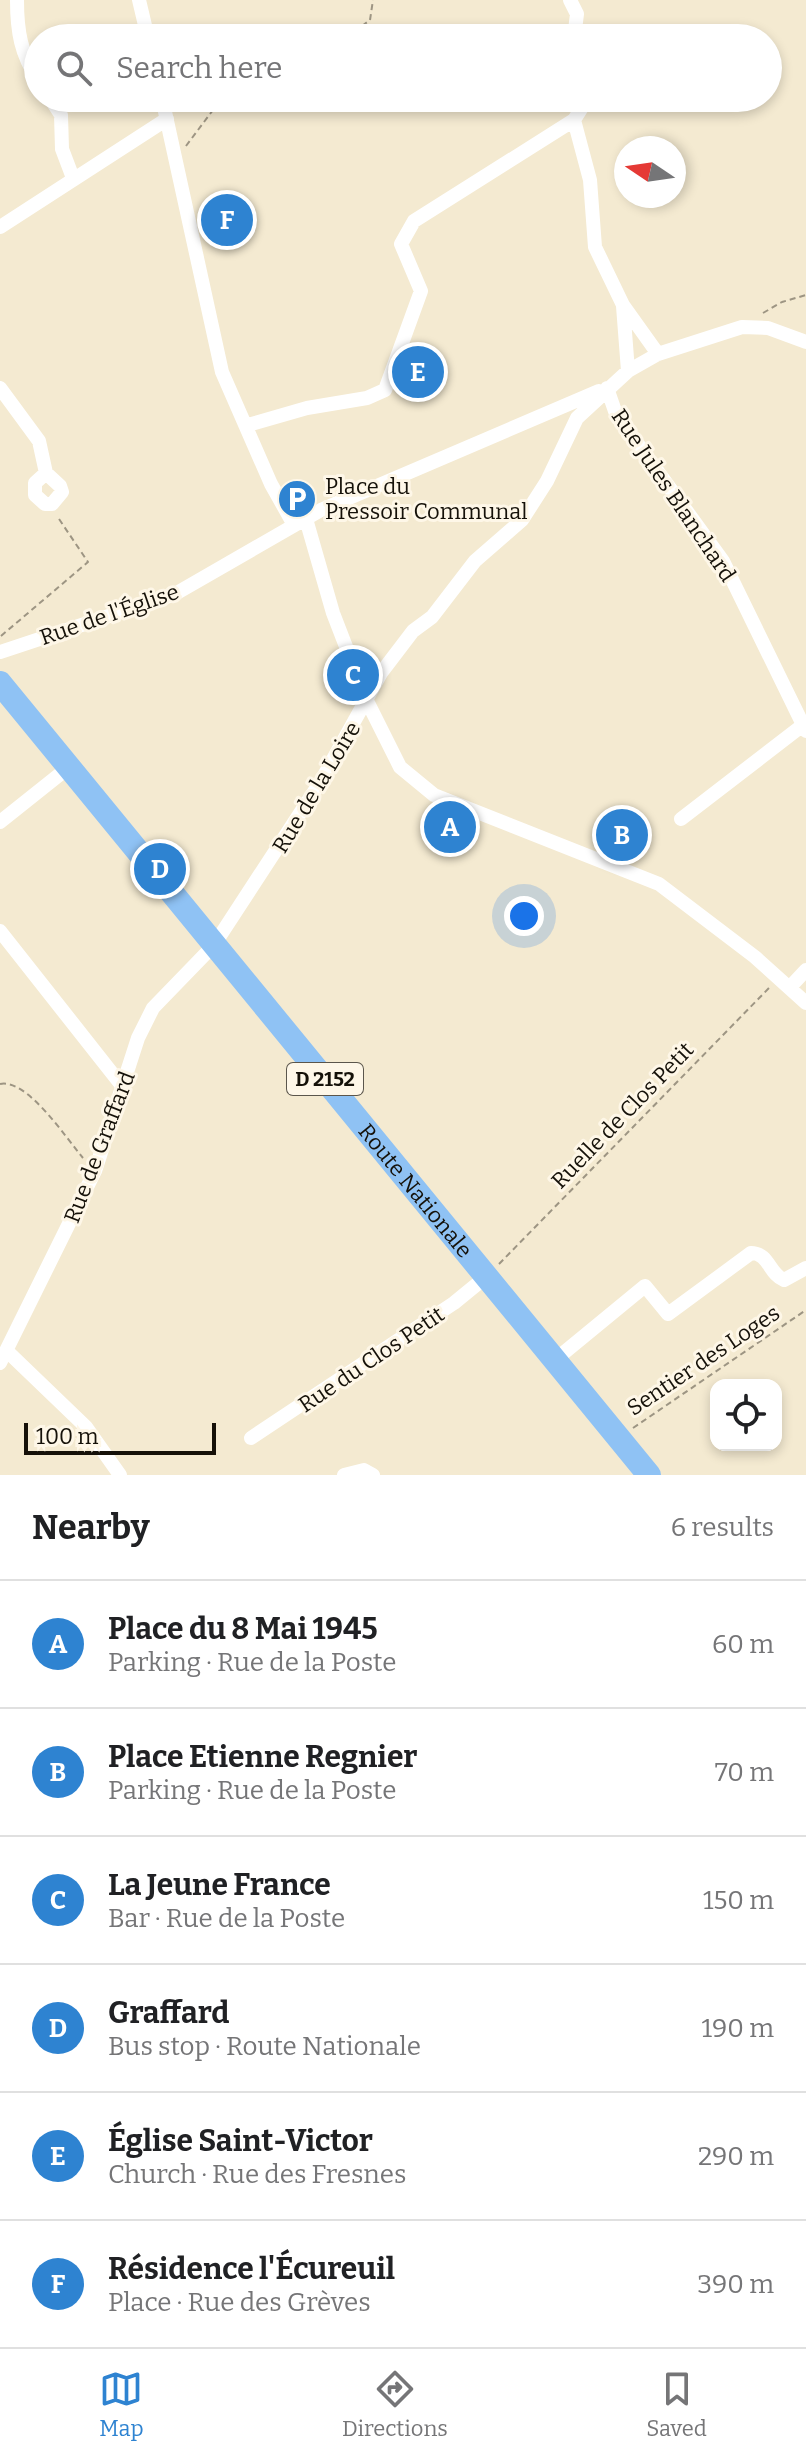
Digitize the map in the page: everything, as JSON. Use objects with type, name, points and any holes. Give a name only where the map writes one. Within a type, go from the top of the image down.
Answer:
[{"type":"main road","name":"Route Nationale","points":[[0,683],[649,1475]]},
{"type":"street","points":[[17,0],[17,29],[24,59]]},
{"type":"street","points":[[139,0],[145,24]]},
{"type":"street","points":[[570,0],[577,14],[576,24]]},
{"type":"street","points":[[59,112],[62,149],[73,178]]},
{"type":"street","points":[[165,112],[222,372],[248,425],[271,484],[300,522],[367,701],[400,767],[434,795],[659,884],[785,982],[806,1003]]},
{"type":"street","points":[[248,425],[307,408],[367,398],[385,390],[421,291],[401,244],[414,221],[574,120],[579,112]]},
{"type":"street","points":[[0,227],[167,119]]},
{"type":"street","points":[[574,120],[590,180],[595,247],[623,305],[658,354]]},
{"type":"street","points":[[623,305],[628,371]]},
{"type":"street","name":"Rue de la Loire","points":[[214,945],[321,781],[381,673],[413,631],[432,617],[475,561],[522,520],[547,481],[577,418],[628,371],[658,354],[742,327],[768,328],[806,342]]},
{"type":"street","points":[[0,388],[39,441],[46,473],[35,483],[35,495],[45,504],[52,504]]},
{"type":"street","name":"Rue de l'Église","points":[[0,652],[175,594],[300,522],[607,388]]},
{"type":"street","name":"Rue Jules Blanchard","points":[[607,388],[616,414],[723,561],[805,728]]},
{"type":"street","points":[[681,819],[805,728]]},
{"type":"street","points":[[0,822],[69,767]]},
{"type":"street","points":[[0,931],[123,1087]]},
{"type":"street","name":"Rue de Graffard","points":[[4,1357],[95,1171],[138,1038],[153,1008],[214,945]]},
{"type":"street","points":[[785,982],[806,970]]},
{"type":"street","points":[[555,1360],[645,1286],[668,1314],[751,1253],[764,1257],[778,1278],[784,1280],[806,1268]]},
{"type":"street","name":"Rue du Clos Petit","points":[[251,1438],[454,1303],[487,1276]]},
{"type":"street","points":[[4,1357],[86,1427],[120,1475]]},
{"type":"street","points":[[344,1475],[364,1470],[373,1475]]},
{"type":"path","points":[[365,24],[370,20],[373,0]]},
{"type":"path","points":[[175,153],[190,143],[212,112]]},
{"type":"path","points":[[742,327],[782,302],[806,295]]},
{"type":"path","points":[[0,637],[88,562],[60,524],[52,504]]},
{"type":"path","name":"Ruelle de Clos Petit","points":[[487,1276],[785,982]]},
{"type":"path","points":[[0,1084],[8,1082],[23,1087],[95,1171]]},
{"type":"path","name":"Sentier des Loges","points":[[618,1437],[806,1310]]},
{"type":"place","name":"Résidence l'Écureuil","points":[[227,220]]},
{"type":"place","name":"Église Saint-Victor","points":[[418,372]]},
{"type":"place","name":"Place du Pressoir Communal","points":[[297,499]]},
{"type":"place","name":"La Jeune France","points":[[353,675]]},
{"type":"place","name":"Place du 8 Mai 1945","points":[[450,827]]},
{"type":"place","name":"Place Etienne Regnier","points":[[622,835]]},
{"type":"place","name":"Graffard","points":[[160,869]]}]
